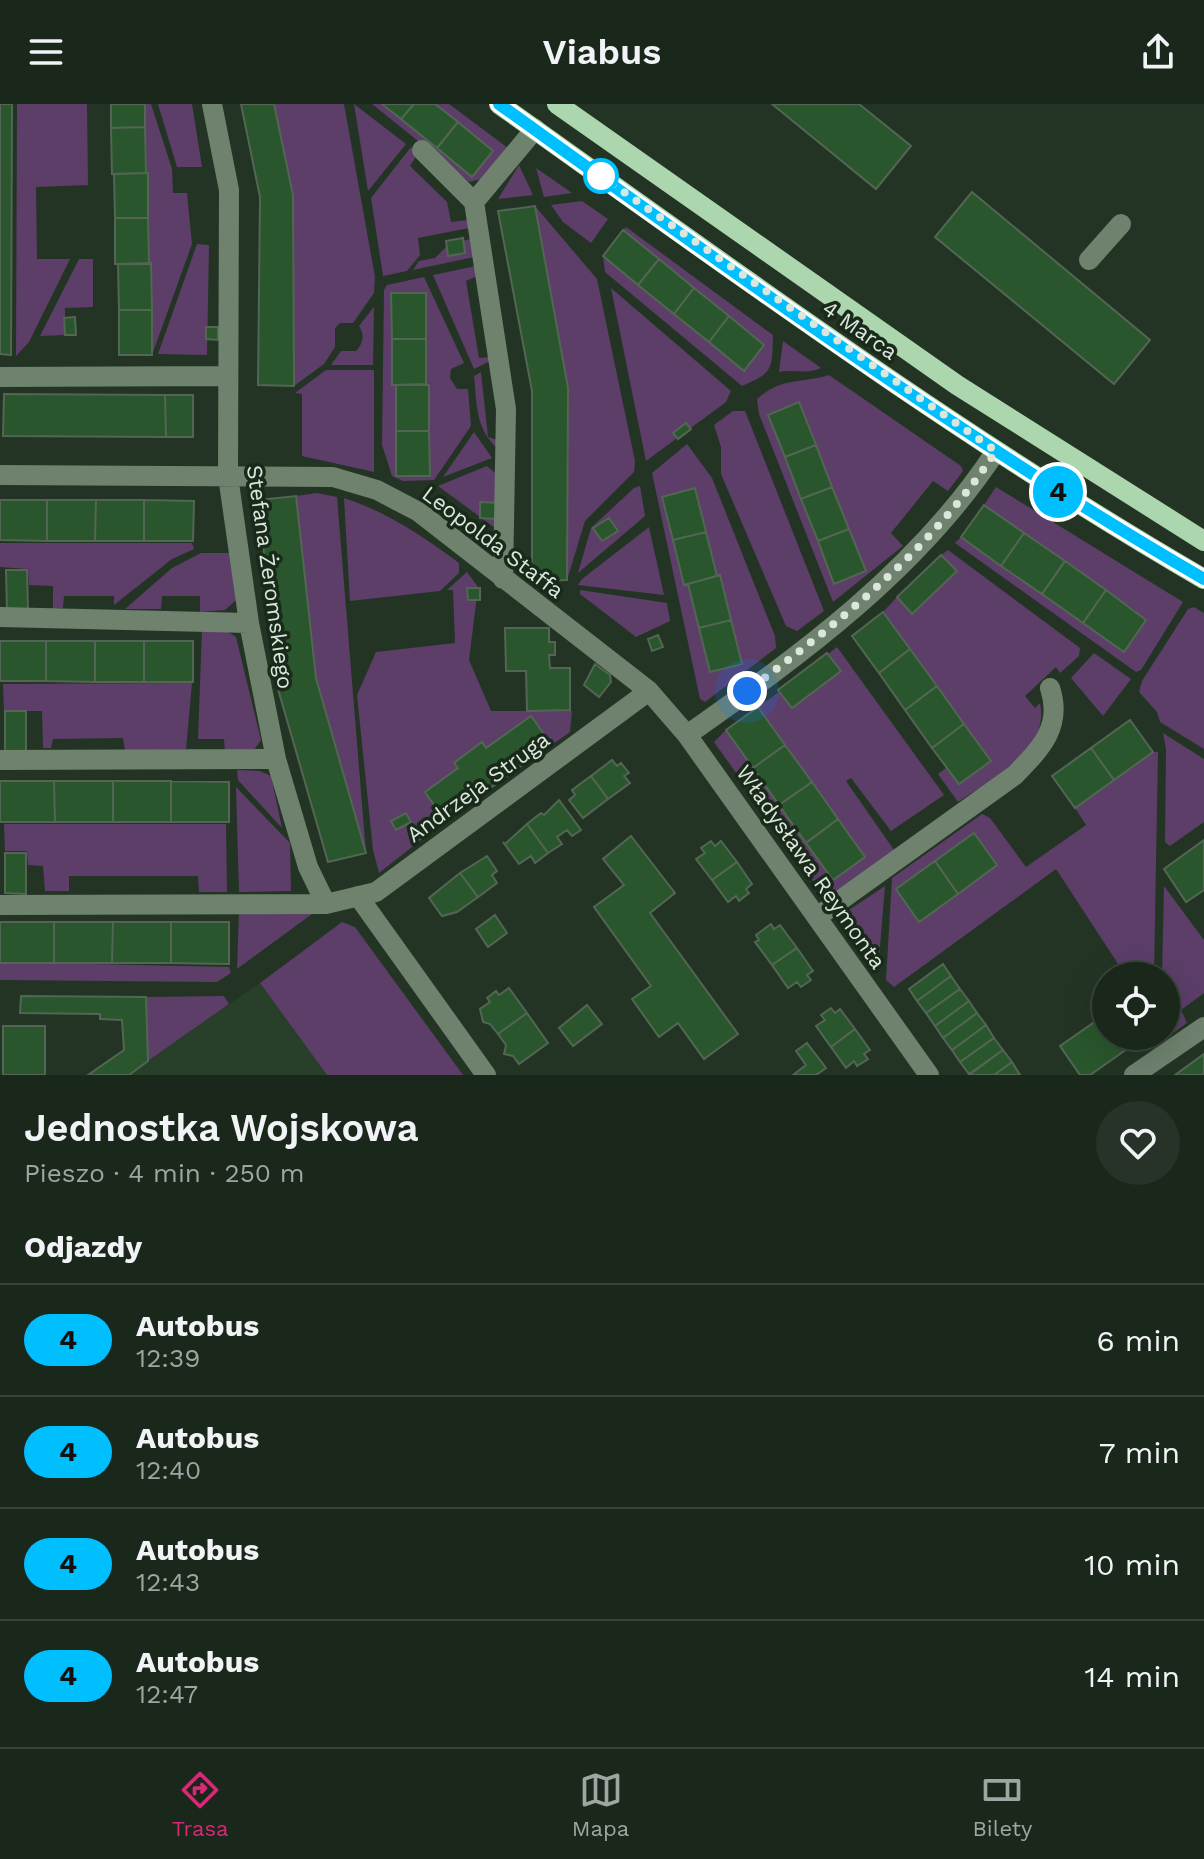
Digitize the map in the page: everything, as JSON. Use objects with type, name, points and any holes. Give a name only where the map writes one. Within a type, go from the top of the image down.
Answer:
[{"type":"main road","name":"4 Marca","points":[[499,104],[996,451],[1204,579]]},
{"type":"main road","name":"4 Marca","points":[[557,104],[957,385],[1204,541]]},
{"type":"street","name":"Stefana Żeromskiego","points":[[212,104],[229,190],[228,476],[249,623],[276,759],[308,867],[326,904]]},
{"type":"street","points":[[474,202],[535,129]]},
{"type":"street","points":[[422,150],[474,202],[506,409],[503,579]]},
{"type":"street","points":[[1089,260],[1121,224]]},
{"type":"street","points":[[0,377],[226,376]]},
{"type":"street","points":[[687,735],[876,591],[932,534],[996,451]]},
{"type":"street","name":"Leopolda Staffa","points":[[0,475],[333,477],[377,490],[419,512],[649,691]]},
{"type":"street","points":[[0,617],[249,623]]},
{"type":"street","points":[[817,917],[1015,775],[1052,731],[1055,704],[1050,688]]},
{"type":"street","name":"Władysława Reymonta","points":[[649,691],[687,735],[929,1075]]},
{"type":"street","name":"Andrzeja Struga","points":[[0,905],[326,904],[376,892],[649,691]]},
{"type":"street","points":[[0,760],[276,759]]},
{"type":"street","points":[[358,896],[486,1075]]},
{"type":"street","points":[[1134,1075],[1204,1027]]},
{"type":"shaded area","points":[[17,104],[87,104],[88,185],[36,187],[37,259],[70,259],[29,342],[16,356]]},
{"type":"shaded area","points":[[145,104],[151,104],[172,169],[173,193],[187,193],[192,244],[152,355]]},
{"type":"shaded area","points":[[158,104],[192,104],[202,167],[177,167]]},
{"type":"shaded area","points":[[274,104],[344,104],[375,277],[374,293],[353,323],[340,323],[335,328],[335,347],[324,364],[294,386],[293,195]]},
{"type":"shaded area","points":[[354,104],[406,144],[368,191]]},
{"type":"shaded area","points":[[372,104],[382,104],[472,177],[492,151],[435,104],[449,104],[508,148],[481,179],[469,182]]},
{"type":"shaded area","points":[[411,147],[418,153],[410,166],[447,202],[451,222],[468,220],[469,228],[418,238],[420,255],[407,271],[383,276],[371,198]]},
{"type":"shaded area","points":[[519,165],[533,195],[498,199]]},
{"type":"shaded area","points":[[536,168],[572,193],[544,197]]},
{"type":"shaded area","points":[[582,201],[608,219],[591,243],[563,222],[551,205]]},
{"type":"shaded area","points":[[535,206],[597,279],[635,461],[634,472],[585,521],[567,580],[568,388]]},
{"type":"shaded area","points":[[626,227],[773,335],[771,362],[766,373],[742,386],[605,272],[603,256],[744,371],[764,345],[623,230]]},
{"type":"shaded area","points":[[471,239],[474,257],[413,270],[419,261],[435,258],[449,244]]},
{"type":"shaded area","points":[[197,244],[209,245],[207,355],[158,354]]},
{"type":"shaded area","points":[[79,259],[93,259],[93,307],[65,308],[65,335],[40,336]]},
{"type":"shaded area","points":[[476,266],[477,276],[466,281],[479,358],[492,357],[492,360],[474,369],[433,275]]},
{"type":"shaded area","points":[[424,277],[464,363],[451,369],[450,378],[457,389],[468,389],[471,426],[434,480],[403,481],[392,476],[382,445],[384,290],[387,285]]},
{"type":"shaded area","points":[[611,288],[731,391],[726,402],[646,461]]},
{"type":"shaded area","points":[[374,307],[373,365],[331,365],[341,351],[356,351],[363,336],[359,326]]},
{"type":"shaded area","points":[[783,341],[821,368],[779,372]]},
{"type":"shaded area","points":[[326,370],[374,370],[374,472],[302,456],[302,394],[295,393]]},
{"type":"shaded area","points":[[481,372],[488,437],[498,440],[498,449],[490,441],[485,433],[478,416],[474,376]]},
{"type":"shaded area","points":[[829,375],[961,466],[963,471],[948,491],[933,481],[891,533],[903,546],[833,602],[759,414],[757,399],[783,384]]},
{"type":"shaded area","points":[[733,411],[745,411],[824,611],[797,631],[786,626],[721,474],[721,447],[714,425]]},
{"type":"shaded area","points":[[474,432],[492,458],[443,477]]},
{"type":"shaded area","points":[[687,444],[712,478],[775,636],[776,648],[705,702],[700,699],[652,473]]},
{"type":"shaded area","points":[[487,466],[500,477],[499,531],[438,486]]},
{"type":"shaded area","points":[[640,486],[645,516],[578,573],[591,528]]},
{"type":"shaded area","points":[[996,487],[1183,602],[1141,670],[1136,672],[955,543],[961,537],[1123,651],[1136,611],[984,505]]},
{"type":"shaded area","points":[[317,493],[337,497],[366,853],[316,678],[296,496]]},
{"type":"shaded area","points":[[344,498],[418,534],[459,563],[459,573],[440,591],[350,601]]},
{"type":"shaded area","points":[[649,527],[664,595],[578,585],[582,579]]},
{"type":"shaded area","points":[[0,543],[192,543],[194,549],[172,559],[114,605],[114,596],[64,596],[63,608],[53,609],[53,586],[29,585],[28,569],[0,567]]},
{"type":"shaded area","points":[[948,550],[1080,648],[1079,656],[1060,673],[1056,667],[1025,696],[1035,708],[1040,703],[1041,721],[1028,750],[1002,773],[958,802],[938,774],[946,768],[959,784],[990,761],[883,612],[897,597],[912,613],[956,571],[941,555]]},
{"type":"shaded area","points":[[201,553],[232,553],[236,600],[225,610],[200,612],[200,596],[162,596],[161,609],[125,609],[172,568]]},
{"type":"shaded area","points":[[467,572],[478,587],[469,660],[491,711],[572,711],[570,732],[445,821],[379,873],[373,850],[357,695],[376,652],[455,643],[453,590],[447,590]]},
{"type":"shaded area","points":[[580,590],[667,603],[670,621],[636,637],[580,594]]},
{"type":"shaded area","points":[[1194,607],[1204,613],[1204,749],[1160,722],[1157,712],[1139,692],[1142,681],[1188,609]]},
{"type":"shaded area","points":[[225,630],[236,637],[261,740],[254,750],[225,752],[224,739],[198,739],[202,631]]},
{"type":"shaded area","points":[[837,647],[944,795],[891,831],[851,778],[846,781],[894,850],[830,899],[824,896],[714,742],[726,730],[832,880],[864,856],[758,707],[779,692],[792,708],[840,671],[828,654]]},
{"type":"shaded area","points":[[1094,653],[1131,679],[1103,716],[1071,678]]},
{"type":"shaded area","points":[[192,683],[186,749],[125,751],[123,738],[53,739],[51,748],[43,748],[42,711],[4,711],[3,684]]},
{"type":"shaded area","points":[[1163,733],[1204,759],[1204,822],[1170,846],[1165,842],[1166,749]]},
{"type":"shaded area","points":[[1153,752],[1158,752],[1154,962],[1117,962],[1056,869],[894,987],[886,980],[892,878],[982,814],[990,818],[1026,867],[1086,825],[1075,808]]},
{"type":"shaded area","points":[[237,770],[260,771],[271,776],[282,828],[238,780]]},
{"type":"shaded area","points":[[236,787],[290,843],[291,891],[239,892]]},
{"type":"shaded area","points":[[4,824],[226,824],[227,892],[199,892],[198,876],[69,876],[69,891],[45,891],[43,866],[28,865],[27,851],[5,851]]},
{"type":"shaded area","points":[[885,886],[878,971],[845,919],[849,910]]},
{"type":"shaded area","points":[[1164,886],[1204,940],[1204,993],[1181,1010],[1187,1023],[1180,1028],[1180,962],[1162,962]]},
{"type":"shaded area","points":[[239,911],[316,911],[237,969]]},
{"type":"shaded area","points":[[342,922],[355,927],[463,1075],[327,1075],[260,983]]},
{"type":"shaded area","points":[[0,962],[229,967],[231,973],[217,982],[0,980]]},
{"type":"shaded area","points":[[260,983],[327,1075],[129,1075],[229,1004]]},
{"type":"shaded area","points":[[224,996],[229,1004],[148,1061],[146,997]]},
{"type":"building","points":[[0,104],[12,104],[11,355],[0,354]]},
{"type":"building","points":[[111,104],[145,104],[145,127],[111,128]]},
{"type":"building","points":[[241,104],[274,104],[293,195],[294,386],[258,385],[260,197]]},
{"type":"building","points":[[382,104],[414,104],[401,119]]},
{"type":"building","points":[[414,104],[435,104],[458,122],[437,148],[401,119]]},
{"type":"building","points":[[772,104],[859,104],[911,146],[876,189]]},
{"type":"building","points":[[458,122],[493,151],[472,177],[437,148]]},
{"type":"building","points":[[145,127],[146,173],[112,174],[111,128]]},
{"type":"building","points":[[148,173],[148,218],[115,218],[114,174]]},
{"type":"building","points":[[972,192],[1150,340],[1114,384],[935,237]]},
{"type":"building","points":[[535,206],[568,388],[567,580],[532,581],[532,391],[498,211]]},
{"type":"building","points":[[115,218],[148,218],[149,264],[115,264]]},
{"type":"building","points":[[623,230],[659,259],[638,285],[603,256]]},
{"type":"building","points":[[463,238],[465,253],[448,256],[446,241]]},
{"type":"building","points":[[659,259],[694,288],[674,314],[638,285]]},
{"type":"building","points":[[151,263],[152,310],[119,310],[118,264]]},
{"type":"building","points":[[694,288],[729,316],[709,342],[674,314]]},
{"type":"building","points":[[391,293],[426,293],[426,339],[392,339]]},
{"type":"building","points":[[119,310],[152,310],[152,355],[119,355]]},
{"type":"building","points":[[729,316],[764,345],[744,371],[709,342]]},
{"type":"building","points":[[75,317],[76,335],[65,335],[64,318]]},
{"type":"building","points":[[206,327],[218,327],[218,340],[206,339]]},
{"type":"building","points":[[392,339],[426,339],[426,384],[392,385]]},
{"type":"building","points":[[396,385],[429,385],[429,431],[396,431]]},
{"type":"building","points":[[4,394],[165,395],[166,437],[3,436]]},
{"type":"building","points":[[165,395],[193,395],[193,437],[166,437]]},
{"type":"building","points":[[799,402],[816,445],[785,457],[768,415]]},
{"type":"building","points":[[686,423],[691,429],[678,439],[673,433]]},
{"type":"building","points":[[396,431],[429,431],[430,476],[396,476]]},
{"type":"building","points":[[816,445],[832,487],[801,499],[785,457]]},
{"type":"building","points":[[832,487],[849,529],[818,541],[801,499]]},
{"type":"building","points":[[695,488],[706,532],[673,540],[662,497]]},
{"type":"building","points":[[296,496],[316,678],[366,853],[328,862],[276,682],[259,500]]},
{"type":"building","points":[[0,500],[47,500],[47,541],[0,540]]},
{"type":"building","points":[[47,500],[96,500],[95,541],[47,541]]},
{"type":"building","points":[[96,500],[144,500],[144,541],[95,541]]},
{"type":"building","points":[[144,500],[194,501],[193,541],[144,541]]},
{"type":"building","points":[[480,502],[498,503],[498,519],[480,518]]},
{"type":"building","points":[[984,505],[1024,533],[1001,566],[961,537]]},
{"type":"building","points":[[609,518],[618,531],[602,541],[593,528]]},
{"type":"building","points":[[849,529],[866,571],[834,584],[818,541]]},
{"type":"building","points":[[706,532],[717,576],[684,585],[673,540]]},
{"type":"building","points":[[1024,533],[1065,561],[1042,594],[1001,566]]},
{"type":"building","points":[[941,555],[957,571],[912,614],[897,597]]},
{"type":"building","points":[[1065,561],[1106,590],[1083,623],[1042,594]]},
{"type":"building","points":[[6,570],[27,570],[28,611],[7,611]]},
{"type":"building","points":[[720,575],[731,620],[699,628],[688,584]]},
{"type":"building","points":[[467,588],[480,588],[480,600],[468,600]]},
{"type":"building","points":[[1106,590],[1146,620],[1124,652],[1083,623]]},
{"type":"building","points":[[883,612],[910,649],[879,673],[852,636]]},
{"type":"building","points":[[731,620],[742,664],[710,672],[699,628]]},
{"type":"building","points":[[505,628],[549,628],[549,642],[555,642],[555,655],[549,655],[550,668],[570,668],[570,710],[527,711],[526,671],[506,671]]},
{"type":"building","points":[[658,635],[663,647],[652,651],[648,639]]},
{"type":"building","points":[[0,641],[46,641],[46,681],[0,681]]},
{"type":"building","points":[[46,641],[95,641],[95,682],[46,681]]},
{"type":"building","points":[[95,641],[144,641],[144,682],[95,682]]},
{"type":"building","points":[[144,641],[193,641],[193,682],[144,682]]},
{"type":"building","points":[[910,649],[937,686],[905,710],[879,673]]},
{"type":"building","points":[[827,653],[841,671],[792,708],[778,690]]},
{"type":"building","points":[[595,664],[610,675],[611,682],[599,697],[584,685]]},
{"type":"building","points":[[937,686],[964,724],[932,748],[905,710]]},
{"type":"building","points":[[758,707],[785,745],[753,768],[726,730]]},
{"type":"building","points":[[5,711],[26,711],[26,752],[5,752]]},
{"type":"building","points":[[531,716],[551,744],[445,821],[425,792],[458,768],[454,763],[482,742],[486,748]]},
{"type":"building","points":[[1130,720],[1153,752],[1114,780],[1091,748]]},
{"type":"building","points":[[964,724],[991,761],[959,784],[932,748]]},
{"type":"building","points":[[785,745],[812,782],[779,805],[753,768]]},
{"type":"building","points":[[1091,748],[1114,780],[1075,808],[1052,776]]},
{"type":"building","points":[[612,760],[617,766],[621,763],[629,773],[624,776],[630,783],[608,799],[591,776]]},
{"type":"building","points":[[591,776],[608,799],[583,818],[569,800],[575,795],[572,790]]},
{"type":"building","points":[[0,781],[54,781],[55,822],[0,822]]},
{"type":"building","points":[[54,781],[113,781],[113,822],[55,822]]},
{"type":"building","points":[[113,781],[171,781],[171,822],[113,822]]},
{"type":"building","points":[[171,781],[229,782],[229,822],[171,822]]},
{"type":"building","points":[[812,782],[838,819],[806,843],[779,805]]},
{"type":"building","points":[[559,800],[581,830],[572,836],[567,830],[557,837],[562,844],[548,853],[527,824],[541,813],[544,815]]},
{"type":"building","points":[[406,813],[411,822],[396,830],[391,821]]},
{"type":"building","points":[[838,819],[865,857],[833,880],[806,843]]},
{"type":"building","points":[[527,824],[548,853],[535,863],[531,856],[519,864],[503,842],[505,844]]},
{"type":"building","points":[[974,833],[997,865],[958,894],[935,861]]},
{"type":"building","points":[[631,836],[675,893],[650,913],[738,1034],[704,1059],[678,1023],[659,1037],[632,999],[651,986],[594,907],[624,885],[603,859]]},
{"type":"building","points":[[1204,840],[1204,890],[1186,902],[1164,869]]},
{"type":"building","points":[[711,841],[715,846],[721,841],[737,862],[712,880],[696,859],[705,853],[701,848]]},
{"type":"building","points":[[5,853],[26,853],[26,894],[5,893]]},
{"type":"building","points":[[487,856],[497,871],[492,875],[497,883],[478,897],[460,873]]},
{"type":"building","points":[[935,861],[958,894],[919,922],[896,889]]},
{"type":"building","points":[[737,862],[752,884],[746,889],[749,893],[739,901],[736,896],[728,902],[712,880]]},
{"type":"building","points":[[460,873],[478,897],[457,912],[442,916],[429,898]]},
{"type":"building","points":[[495,915],[507,933],[488,947],[476,929]]},
{"type":"building","points":[[0,922],[54,922],[54,963],[0,963]]},
{"type":"building","points":[[54,922],[113,922],[112,963],[54,963]]},
{"type":"building","points":[[113,922],[171,922],[171,963],[112,963]]},
{"type":"building","points":[[171,922],[229,922],[229,964],[171,963]]},
{"type":"building","points":[[771,924],[774,929],[780,925],[797,948],[772,965],[755,942],[759,940],[756,935]]},
{"type":"building","points":[[797,948],[813,971],[807,975],[811,980],[801,987],[797,982],[788,988],[772,965]]},
{"type":"building","points":[[943,964],[951,976],[917,1001],[909,989]]},
{"type":"building","points":[[951,976],[960,989],[926,1013],[917,1001]]},
{"type":"building","points":[[509,988],[527,1013],[498,1034],[490,1024],[483,1022],[480,1009],[490,1002],[487,998],[496,991],[499,995]]},
{"type":"building","points":[[960,989],[969,1001],[935,1026],[926,1013]]},
{"type":"building","points":[[21,996],[146,997],[148,1061],[129,1075],[88,1075],[124,1050],[122,1020],[100,1019],[100,1014],[20,1013]]},
{"type":"building","points":[[969,1001],[977,1013],[943,1038],[935,1026]]},
{"type":"building","points":[[587,1005],[602,1024],[573,1046],[559,1028]]},
{"type":"building","points":[[831,1008],[835,1013],[840,1009],[855,1029],[831,1047],[816,1026],[825,1020],[821,1015]]},
{"type":"building","points":[[527,1013],[548,1043],[519,1064],[513,1056],[504,1054],[506,1045],[498,1034]]},
{"type":"building","points":[[977,1013],[986,1025],[952,1050],[943,1038]]},
{"type":"building","points":[[1092,1024],[1092,1050],[1126,1050],[1090,1075],[1080,1075],[1060,1046]]},
{"type":"building","points":[[986,1025],[994,1038],[960,1062],[952,1050]]},
{"type":"building","points":[[3,1026],[45,1026],[45,1075],[3,1075]]},
{"type":"building","points":[[855,1029],[870,1050],[864,1054],[868,1059],[857,1066],[854,1061],[846,1068],[831,1047]]},
{"type":"building","points":[[994,1038],[1003,1050],[969,1074],[960,1062]]},
{"type":"building","points":[[807,1043],[826,1068],[816,1075],[793,1075],[806,1065],[796,1051]]},
{"type":"building","points":[[1003,1050],[1012,1062],[994,1075],[969,1075]]},
{"type":"building","points":[[1204,1054],[1204,1075],[1175,1075]]},
{"type":"building","points":[[1012,1062],[1020,1075],[994,1075]]},
{"type":"bus line","name":"4","points":[[499,104],[937,412],[1070,499],[1204,579]]},
{"type":"route","points":[[601,176],[996,451],[983,472],[932,534],[876,591],[747,691]]}]
